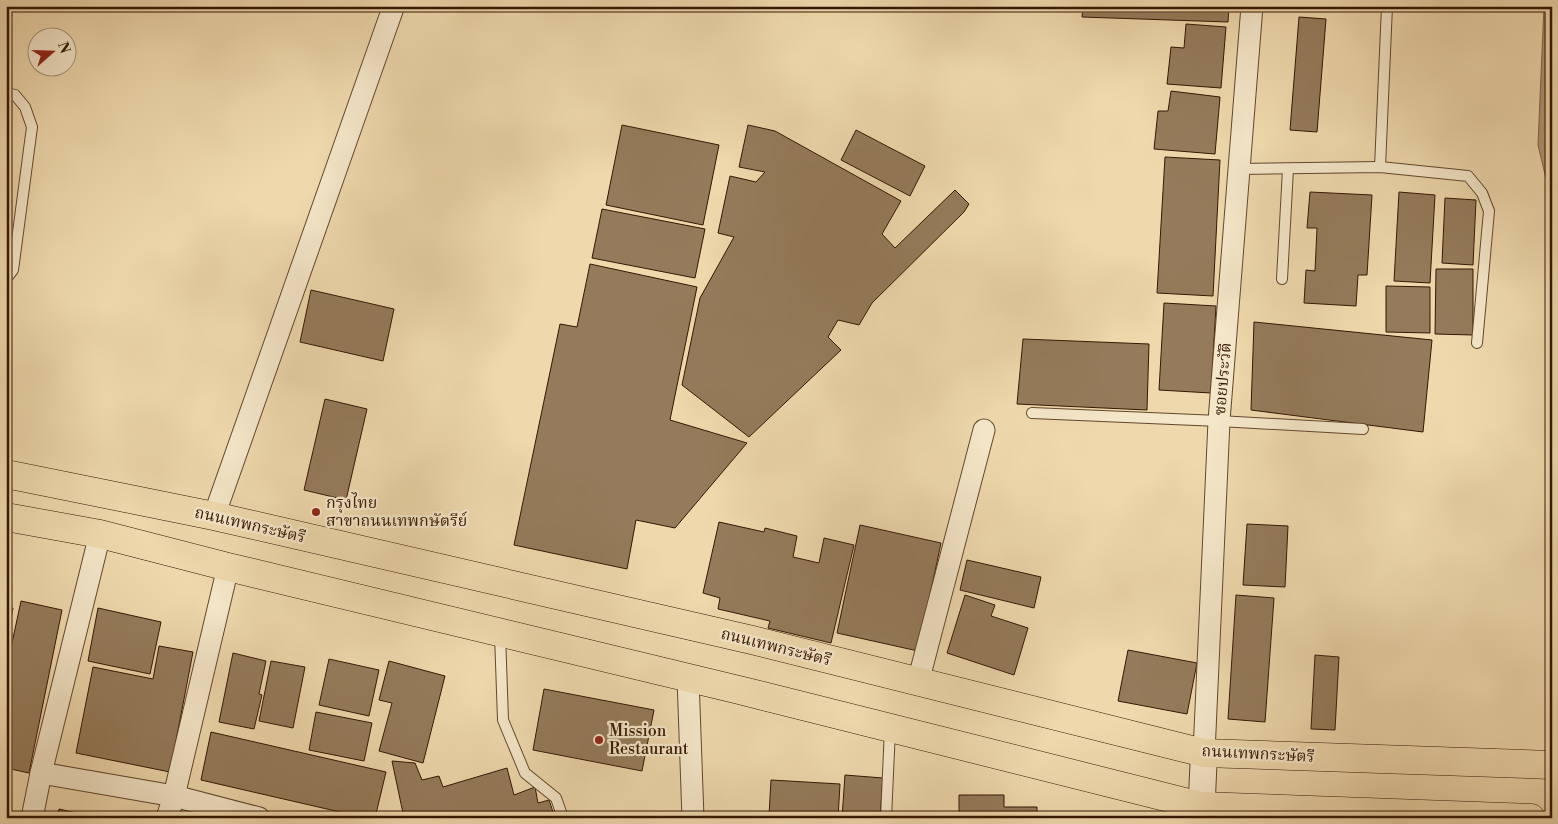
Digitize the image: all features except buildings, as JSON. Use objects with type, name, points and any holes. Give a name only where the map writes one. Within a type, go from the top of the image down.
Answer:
[{"type":"main road","name":"ถนนเทพกระษัตรี","points":[[6,474],[214,516],[752,640],[1204,753],[1552,765]]},
{"type":"main road","points":[[6,517],[100,534],[228,567],[688,678],[890,728],[1201,812],[1531,818]]},
{"type":"street","name":"ซอยประวัติ","points":[[1204,753],[1219,421],[1252,6]]},
{"type":"street","points":[[214,516],[393,8]]},
{"type":"street","points":[[918,682],[984,430]]},
{"type":"street","points":[[32,818],[41,773],[100,534]]},
{"type":"street","points":[[167,818],[174,796],[228,567]]},
{"type":"street","points":[[688,678],[693,818]]},
{"type":"street","points":[[1201,812],[1204,753]]},
{"type":"street","points":[[41,773],[174,796],[259,818]]},
{"type":"lane","points":[[1380,167],[1387,6]]},
{"type":"lane","points":[[6,93],[15,95],[25,107],[32,127],[13,270],[6,279]]},
{"type":"lane","points":[[1240,169],[1380,167],[1468,176],[1482,193],[1490,211],[1477,343]]},
{"type":"lane","points":[[1282,279],[1288,169]]},
{"type":"lane","points":[[1032,413],[1364,429]]},
{"type":"lane","points":[[500,632],[503,720],[525,773],[556,798],[563,818]]},
{"type":"lane","points":[[886,818],[890,728]]},
{"type":"shaded area","points":[[1544,6],[1552,6],[1552,192],[1549,191],[1538,145]]},
{"type":"place","name":"กรุงไทย สาขาถนนเทพกษัตรีย์","points":[[316,512]]},
{"type":"place","name":"Mission Restaurant","points":[[599,740]]}]
